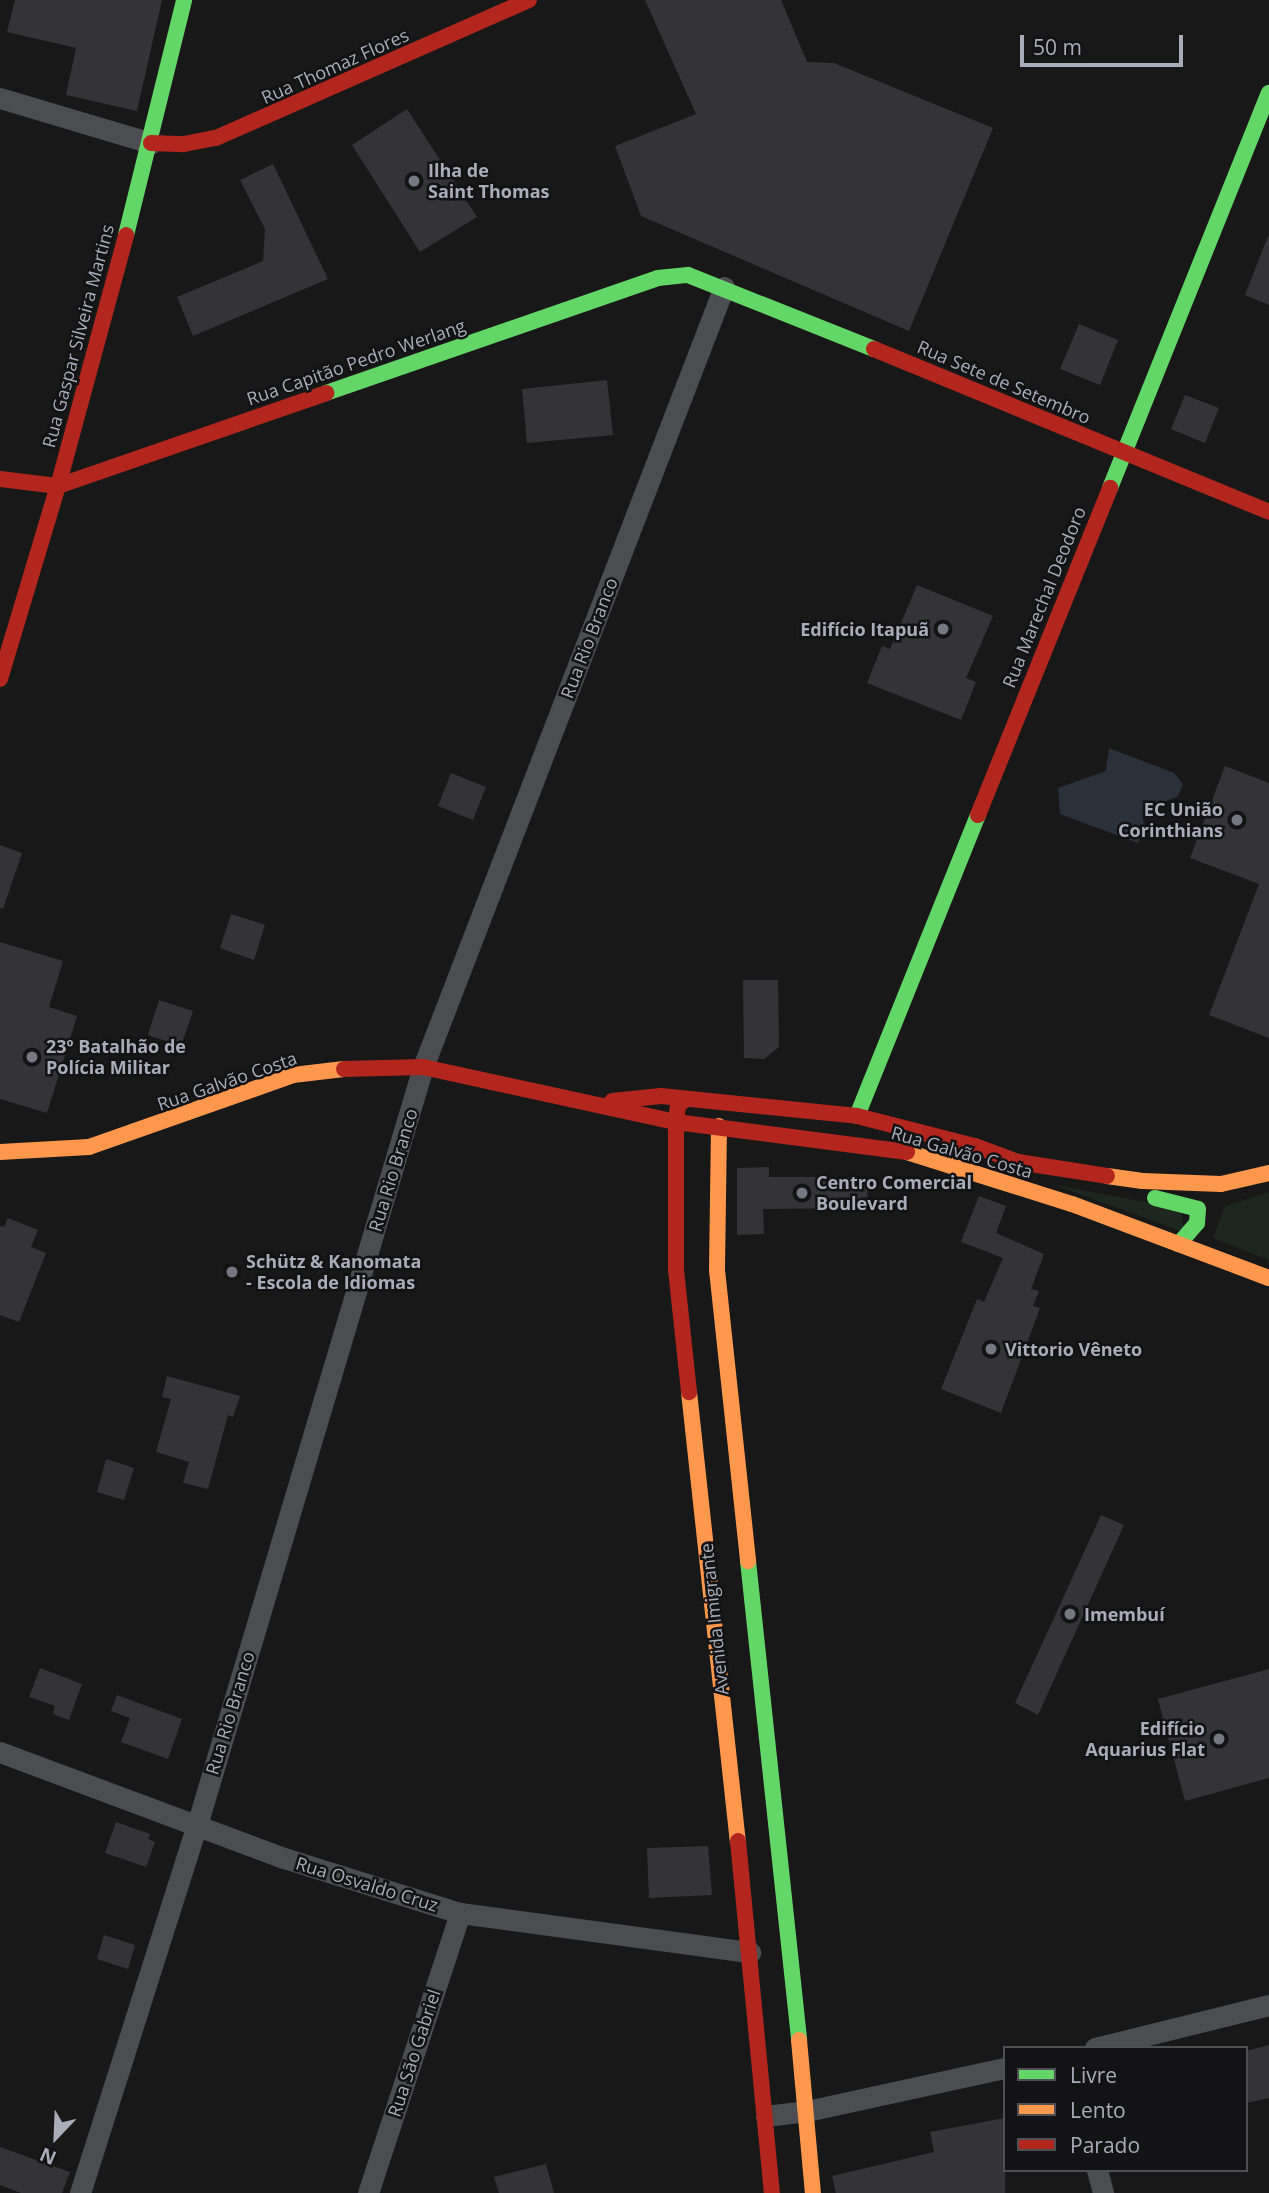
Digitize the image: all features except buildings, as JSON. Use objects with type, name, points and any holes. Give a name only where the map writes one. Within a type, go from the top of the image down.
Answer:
[{"type":"street","name":"Rua Gaspar Silveira Martins","points":[[0,679],[58,486],[150,143],[184,0]]},
{"type":"street","name":"Rua Thomaz Flores","points":[[150,143],[184,144],[216,138],[529,0]]},
{"type":"street","name":"Rua Marechal Deodoro","points":[[857,1116],[1269,93]]},
{"type":"street","points":[[0,98],[150,143]]},
{"type":"street","name":"Rua Capitão Pedro Werlang","points":[[0,479],[58,486],[658,278],[688,275],[724,286]]},
{"type":"street","name":"Rua Sete de Setembro","points":[[724,286],[1269,512]]},
{"type":"street","name":"Rua Rio Branco","points":[[80,2193],[197,1825],[423,1067],[724,286]]},
{"type":"street","name":"Rua Galvão Costa","points":[[0,1152],[89,1147],[145,1130],[293,1075],[352,1069],[423,1067],[676,1122],[905,1152],[1072,1204],[1269,1278]]},
{"type":"street","name":"Rua Galvão Costa","points":[[590,1105],[661,1096],[857,1116],[975,1146],[1018,1162],[1221,1191],[1269,1173]]},
{"type":"street","points":[[676,1122],[678,1105],[686,1098]]},
{"type":"street","name":"Avenida Imigrante","points":[[676,1122],[677,1270],[750,1952],[772,2193]]},
{"type":"street","points":[[719,1126],[717,1270],[807,2111],[813,2193]]},
{"type":"street","points":[[1018,1162],[1055,1177],[1193,1205],[1199,1214],[1186,1246]]},
{"type":"street","points":[[1186,1246],[1208,1233],[1215,1216]]},
{"type":"street","name":"Rua Osvaldo Cruz","points":[[0,1752],[284,1857],[460,1913],[750,1952]]},
{"type":"street","name":"Rua São Gabriel","points":[[368,2193],[460,1913]]},
{"type":"street","points":[[1103,2046],[1269,2005]]},
{"type":"street","points":[[766,2116],[807,2111],[1003,2068]]},
{"type":"street","points":[[1098,2172],[1103,2193]]},
{"type":"shaded area","points":[[1109,748],[1174,773],[1183,784],[1178,796],[1142,811],[1145,833],[1138,843],[1060,814],[1058,788],[1106,771]]},
{"type":"shaded area","points":[[1051,1184],[1181,1209],[1184,1232]]},
{"type":"shaded area","points":[[1269,1192],[1269,1260],[1213,1238],[1225,1206]]},
{"type":"traffic: fast","points":[[126,235],[184,0]]},
{"type":"traffic: fast","points":[[1110,488],[1269,93]]},
{"type":"traffic: fast","points":[[326,393],[658,278],[688,275],[874,349]]},
{"type":"traffic: fast","points":[[857,1116],[978,815]]},
{"type":"traffic: fast","points":[[1155,1198],[1198,1209],[1197,1223],[1179,1244]]},
{"type":"traffic: fast","points":[[748,1561],[799,2040]]},
{"type":"traffic: slow","points":[[0,1152],[89,1147],[293,1075],[344,1069]]},
{"type":"traffic: slow","points":[[719,1126],[717,1270],[748,1561]]},
{"type":"traffic: slow","points":[[907,1152],[1072,1204],[1269,1278]]},
{"type":"traffic: slow","points":[[1107,1176],[1143,1181],[1221,1184],[1269,1173]]},
{"type":"traffic: slow","points":[[689,1392],[738,1841]]},
{"type":"traffic: slow","points":[[799,2040],[813,2193]]},
{"type":"traffic: jam","points":[[151,143],[184,144],[216,138],[529,0]]},
{"type":"traffic: jam","points":[[0,679],[58,486],[126,235]]},
{"type":"traffic: jam","points":[[874,349],[1269,512]]},
{"type":"traffic: jam","points":[[0,479],[58,486],[326,393]]},
{"type":"traffic: jam","points":[[978,815],[1110,488]]},
{"type":"traffic: jam","points":[[344,1069],[423,1067],[676,1122],[907,1152]]},
{"type":"traffic: jam","points":[[612,1101],[661,1096],[857,1116],[975,1146],[1018,1162],[1107,1176]]},
{"type":"traffic: jam","points":[[686,1099],[678,1105],[676,1122],[676,1270],[689,1392]]},
{"type":"traffic: jam","points":[[738,1841],[772,2193]]},
{"type":"place","name":"Ilha de Saint Thomas","points":[[414,181]]},
{"type":"place","name":"Edifício Itapuã","points":[[943,629]]},
{"type":"place","name":"EC União Corinthians","points":[[1237,820]]},
{"type":"place","name":"23º Batalhão de Polícia Militar","points":[[32,1057]]},
{"type":"place","name":"Centro Comercial Boulevard","points":[[802,1193]]},
{"type":"place","name":"Schütz & Kanomata - Escola de Idiomas","points":[[232,1272]]},
{"type":"place","name":"Vittorio Vêneto","points":[[991,1349]]},
{"type":"place","name":"Imembuí","points":[[1070,1614]]},
{"type":"place","name":"Edifício Aquarius Flat","points":[[1219,1739]]}]
